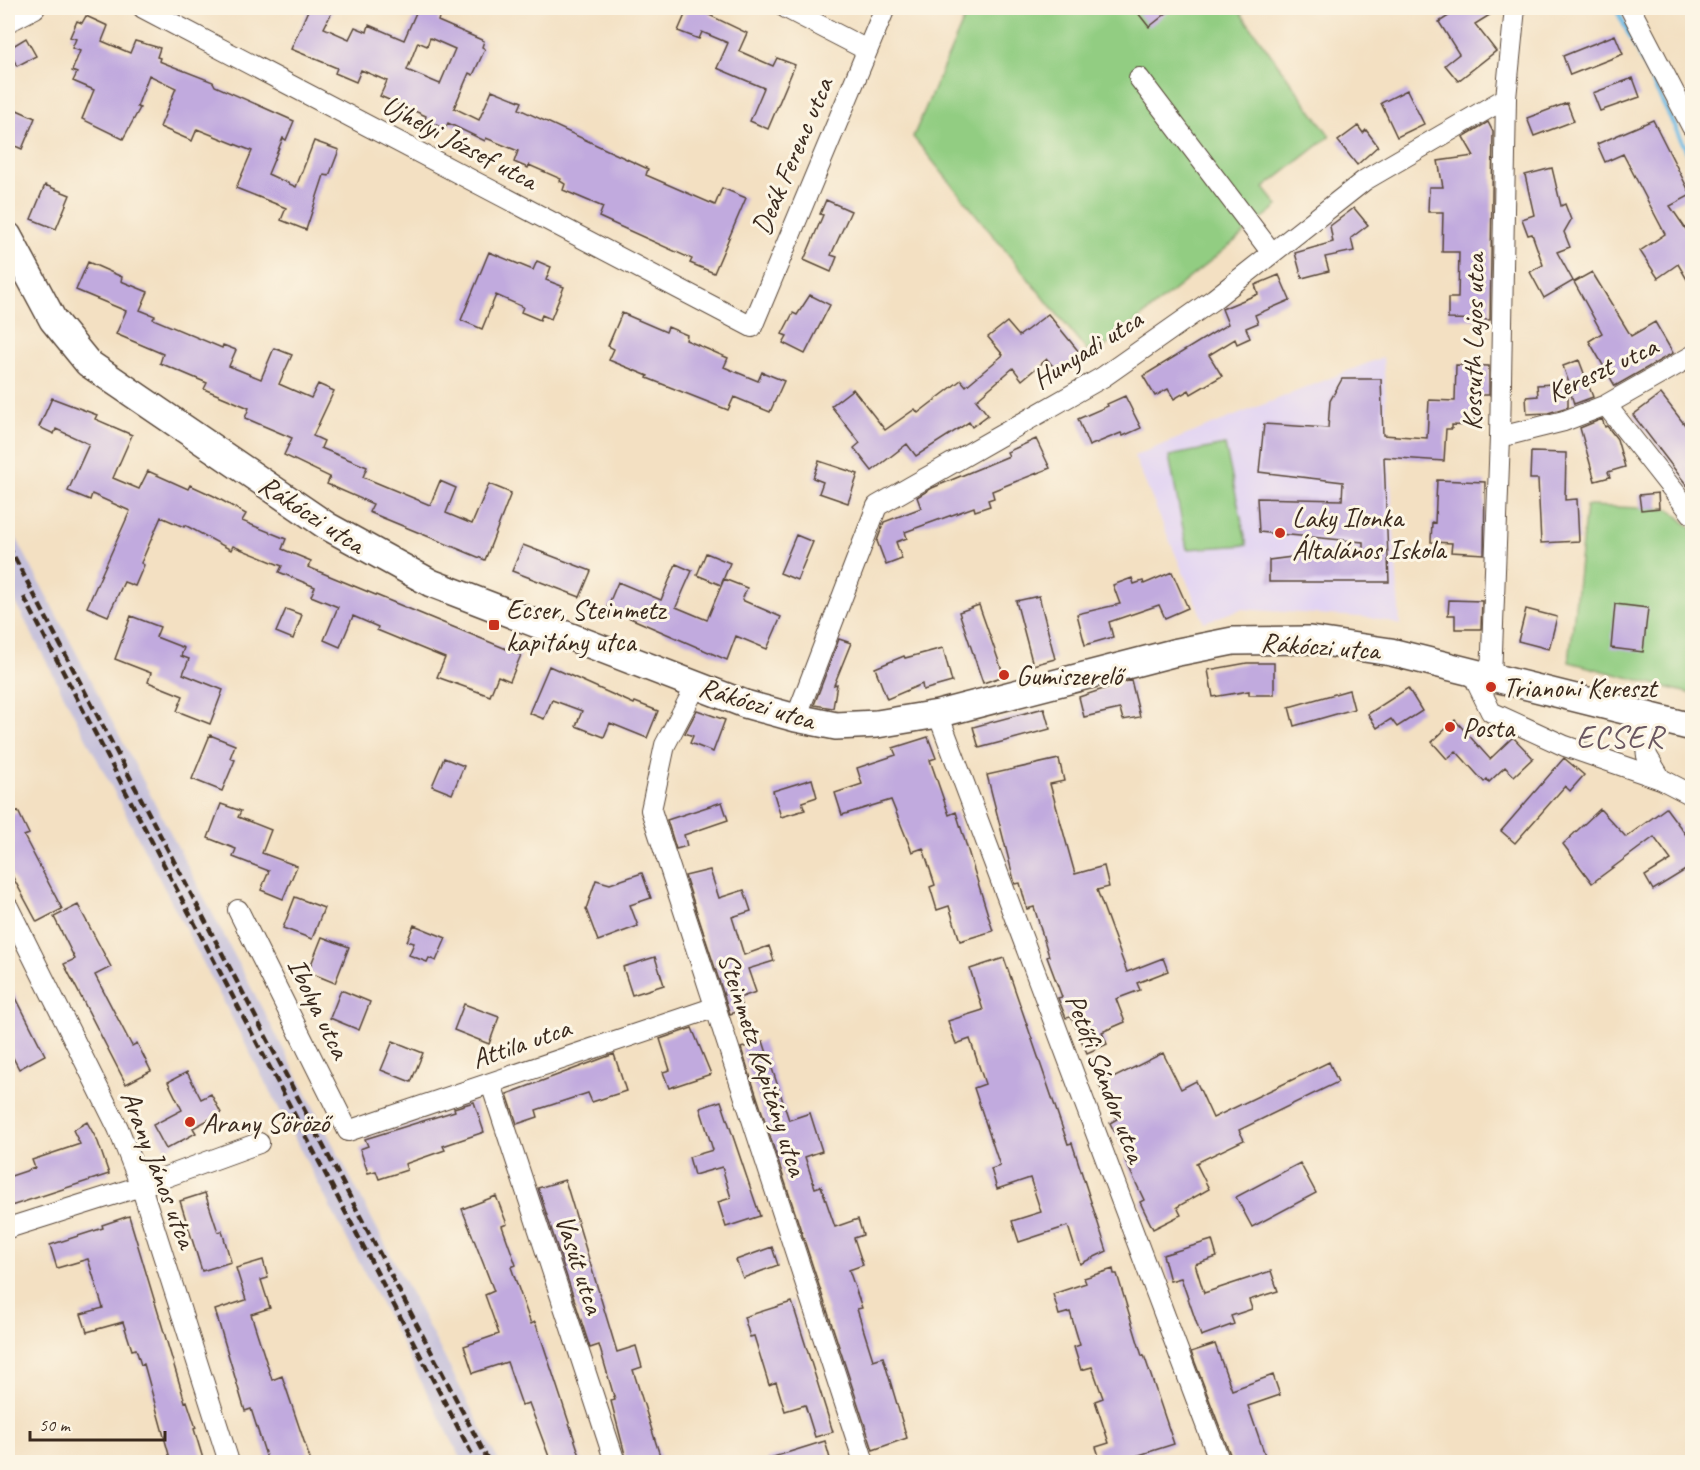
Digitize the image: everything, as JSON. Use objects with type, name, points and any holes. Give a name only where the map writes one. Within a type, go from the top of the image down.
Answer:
[{"type":"main road","name":"Rákóczi utca","points":[[8,236],[53,320],[88,363],[327,526],[431,583],[696,686],[796,718],[857,726],[938,714],[1173,653],[1233,641],[1310,640],[1391,652],[1692,728]]},
{"type":"street","points":[[8,22],[35,8]]},
{"type":"street","name":"Ujhelyi József utca","points":[[143,8],[752,327]]},
{"type":"street","points":[[786,8],[867,50]]},
{"type":"street","name":"Deák Ferenc utca","points":[[752,327],[885,8]]},
{"type":"street","name":"Kossuth Lajos utca","points":[[1482,676],[1500,437],[1506,98],[1515,8]]},
{"type":"street","points":[[1630,8],[1692,127]]},
{"type":"street","points":[[1140,78],[1272,254]]},
{"type":"street","name":"Hunyadi utca","points":[[796,718],[878,506],[1103,377],[1214,299],[1365,180],[1506,98]]},
{"type":"street","name":"Kereszt utca","points":[[1500,437],[1564,422],[1606,405],[1692,356]]},
{"type":"street","points":[[1606,405],[1692,514]]},
{"type":"street","points":[[1482,676],[1491,712],[1564,746],[1661,779],[1692,795]]},
{"type":"street","name":"Steinmetz Kapitány utca","points":[[696,686],[665,745],[651,810],[713,1008],[864,1462]]},
{"type":"street","name":"Petőfi Sándor utca","points":[[938,714],[1220,1462]]},
{"type":"street","points":[[1642,716],[1647,756],[1661,779]]},
{"type":"street","name":"Arany János utca","points":[[8,907],[118,1128],[141,1186],[229,1462]]},
{"type":"street","name":"Ibolya utca","points":[[238,910],[348,1131]]},
{"type":"street","name":"Attila utca","points":[[348,1131],[713,1008]]},
{"type":"street","name":"Vasút utca","points":[[491,1083],[615,1462]]},
{"type":"street","points":[[8,1228],[141,1186],[259,1143]]},
{"type":"shaded area","name":"Laky Ilonka Általános Iskola","points":[[1383,357],[1400,625],[1375,618],[1241,609],[1204,622],[1134,456]]},
{"type":"shaded area","points":[[8,522],[499,1462],[463,1462],[8,588]]},
{"type":"green space","points":[[969,8],[1237,8],[1330,136],[1264,188],[1278,206],[1092,357],[913,137]]},
{"type":"green space","points":[[1225,445],[1247,545],[1187,549],[1169,456]]},
{"type":"green space","points":[[1586,506],[1670,509],[1692,529],[1692,694],[1569,662]]},
{"type":"building","points":[[309,8],[334,8],[324,28],[349,39],[355,27],[367,32],[369,25],[404,40],[418,8],[440,14],[438,21],[484,41],[482,47],[485,49],[473,75],[469,73],[454,108],[479,120],[492,90],[522,102],[519,109],[648,169],[646,175],[715,205],[722,188],[746,198],[714,273],[690,263],[692,259],[599,217],[603,207],[563,190],[565,184],[560,181],[561,179],[529,165],[528,168],[514,162],[518,151],[486,138],[485,141],[448,123],[445,129],[425,120],[426,116],[380,96],[387,81],[361,70],[356,82],[335,73],[337,68],[291,49]],"holes":[[[430,38],[455,49],[440,84],[407,70],[418,42],[427,46]]]},
{"type":"building","points":[[688,8],[712,8],[709,15],[747,33],[739,51],[773,66],[777,58],[795,65],[768,129],[750,121],[764,88],[717,68],[728,43],[702,32],[699,39],[678,31]]},
{"type":"building","points":[[1134,8],[1173,8],[1149,27]]},
{"type":"building","points":[[1461,8],[1501,8],[1475,24],[1496,51],[1458,81],[1445,65],[1459,54],[1439,22]]},
{"type":"building","points":[[86,16],[108,26],[102,41],[130,53],[135,41],[160,48],[157,57],[160,58],[159,61],[213,82],[215,86],[294,121],[286,140],[283,138],[268,174],[296,187],[314,141],[339,150],[329,176],[324,175],[306,230],[281,220],[286,208],[236,188],[252,151],[197,129],[192,141],[160,127],[176,88],[149,75],[137,107],[140,108],[123,139],[82,119],[94,90],[73,81],[77,73],[72,71],[80,51],[72,48],[76,39],[70,37],[77,21],[82,23]]},
{"type":"building","points":[[1615,35],[1623,54],[1570,75],[1563,56]]},
{"type":"building","points":[[26,38],[36,56],[17,66],[8,49]]},
{"type":"building","points":[[1633,78],[1640,97],[1600,111],[1593,93]]},
{"type":"building","points":[[1407,90],[1424,124],[1397,137],[1381,103]]},
{"type":"building","points":[[1567,103],[1574,121],[1534,136],[1527,118]]},
{"type":"building","points":[[8,106],[35,118],[22,149],[8,143]]},
{"type":"building","points":[[1653,120],[1691,195],[1670,206],[1692,238],[1692,288],[1678,264],[1658,278],[1640,251],[1665,234],[1623,154],[1605,162],[1597,144]]},
{"type":"building","points":[[1488,122],[1493,132],[1490,320],[1448,319],[1448,298],[1458,298],[1459,252],[1442,252],[1443,212],[1428,212],[1429,187],[1443,187],[1438,161],[1474,156],[1463,137]]},
{"type":"building","points":[[1358,126],[1363,133],[1366,130],[1378,146],[1357,165],[1338,141]]},
{"type":"building","points":[[1552,168],[1561,206],[1565,204],[1571,220],[1564,232],[1570,247],[1557,252],[1573,281],[1544,298],[1530,272],[1543,265],[1532,234],[1528,235],[1522,219],[1534,215],[1525,175]]},
{"type":"building","points":[[45,185],[70,195],[56,229],[31,219]]},
{"type":"building","points":[[826,200],[851,211],[831,255],[837,257],[831,272],[804,260],[823,215],[820,214]]},
{"type":"building","points":[[1354,208],[1368,225],[1351,238],[1354,251],[1325,257],[1329,271],[1302,278],[1295,253],[1333,242],[1330,226]]},
{"type":"building","points":[[489,252],[533,270],[537,261],[551,267],[546,280],[564,287],[551,319],[542,315],[540,320],[521,312],[523,307],[496,295],[482,329],[461,320]]},
{"type":"building","points":[[88,262],[122,277],[121,281],[148,292],[140,310],[155,316],[153,319],[222,348],[223,345],[236,350],[229,366],[261,379],[274,348],[292,355],[279,384],[311,398],[318,384],[334,391],[313,436],[324,441],[321,448],[367,467],[363,477],[430,505],[440,481],[456,488],[446,513],[472,524],[489,484],[511,493],[485,560],[369,512],[373,504],[327,484],[330,477],[284,455],[292,438],[245,418],[249,408],[204,389],[207,383],[160,363],[163,354],[116,334],[126,311],[76,290]]},
{"type":"building","points":[[1592,272],[1631,336],[1655,322],[1673,353],[1615,386],[1589,341],[1602,333],[1574,282]]},
{"type":"building","points":[[1279,275],[1290,300],[1255,315],[1258,323],[1246,328],[1250,338],[1237,344],[1235,339],[1209,355],[1222,376],[1191,394],[1189,390],[1174,399],[1168,389],[1155,396],[1143,376],[1228,324],[1222,309],[1258,294],[1255,285]]},
{"type":"building","points":[[810,295],[830,305],[805,354],[783,343],[787,336],[782,334],[793,313],[797,315]]},
{"type":"building","points":[[622,313],[666,332],[668,327],[687,335],[686,340],[728,358],[724,367],[758,381],[762,372],[784,381],[770,412],[734,397],[728,410],[647,378],[648,376],[609,360],[614,349],[608,346]]},
{"type":"building","points":[[1048,314],[1084,358],[1061,376],[1047,359],[1022,380],[1013,368],[976,400],[988,415],[972,427],[969,422],[916,456],[907,444],[872,471],[854,448],[860,443],[831,406],[853,389],[885,430],[915,409],[918,413],[961,380],[966,386],[1003,355],[988,337],[1007,322],[1019,336]]},
{"type":"building","points":[[1579,360],[1593,397],[1574,404],[1568,384],[1568,407],[1548,413],[1527,414],[1526,397],[1538,396],[1537,385],[1569,383],[1563,366]]},
{"type":"building","points":[[1456,365],[1489,366],[1489,395],[1475,395],[1474,426],[1452,425],[1452,429],[1446,429],[1444,461],[1384,457],[1389,582],[1269,582],[1269,560],[1363,548],[1363,542],[1259,532],[1257,498],[1342,500],[1343,482],[1259,472],[1264,424],[1328,428],[1330,401],[1342,379],[1381,379],[1383,435],[1427,438],[1429,400],[1455,401]]},
{"type":"building","points":[[1661,394],[1692,434],[1692,492],[1633,415]]},
{"type":"building","points":[[1125,396],[1141,428],[1123,436],[1121,433],[1089,446],[1078,419]]},
{"type":"building","points":[[52,398],[97,415],[95,419],[132,435],[113,478],[139,489],[148,471],[188,489],[190,485],[214,496],[246,514],[242,521],[286,539],[282,549],[311,561],[308,567],[521,655],[510,681],[498,676],[490,696],[437,677],[445,658],[377,630],[378,627],[353,616],[340,647],[324,640],[338,607],[311,596],[315,587],[279,572],[282,566],[233,546],[231,550],[185,525],[184,527],[161,517],[141,563],[144,565],[135,586],[124,582],[108,616],[87,607],[130,511],[92,494],[90,500],[68,491],[89,444],[56,429],[54,434],[39,427]]},
{"type":"building","points":[[1602,419],[1605,427],[1607,426],[1617,439],[1625,467],[1608,472],[1610,477],[1595,481],[1580,428]]},
{"type":"building","points":[[1036,439],[1050,468],[992,491],[994,498],[988,500],[990,506],[975,511],[974,507],[905,532],[907,538],[896,542],[902,559],[886,565],[877,541],[884,522],[921,508],[917,497],[932,488],[1009,456],[1007,452]]},
{"type":"building","points":[[1531,452],[1566,453],[1565,500],[1577,499],[1579,541],[1541,543],[1538,479],[1530,479]]},
{"type":"building","points":[[819,461],[858,474],[848,503],[819,493],[823,482],[813,478]]},
{"type":"building","points":[[1437,480],[1485,482],[1484,554],[1451,552],[1452,543],[1431,542],[1432,522],[1435,523]]},
{"type":"building","points":[[1658,493],[1659,508],[1641,510],[1639,495]]},
{"type":"building","points":[[796,535],[813,542],[797,580],[780,573]]},
{"type":"building","points":[[523,545],[591,571],[580,597],[512,571]]},
{"type":"building","points":[[706,553],[730,563],[721,585],[697,575]]},
{"type":"building","points":[[676,564],[692,571],[676,607],[707,620],[724,579],[747,588],[742,600],[781,617],[767,649],[736,636],[727,660],[607,608],[618,582],[661,600]]},
{"type":"building","points":[[1172,572],[1188,608],[1165,618],[1159,605],[1109,622],[1113,637],[1085,645],[1077,614],[1120,604],[1113,585],[1132,578],[1134,584],[1143,581],[1144,584]]},
{"type":"building","points":[[1039,596],[1055,659],[1033,665],[1016,601]]},
{"type":"building","points":[[1449,600],[1482,601],[1481,629],[1455,629],[1455,615],[1448,615]]},
{"type":"building","points":[[1615,604],[1648,608],[1643,652],[1611,648]]},
{"type":"building","points":[[979,605],[1004,676],[983,683],[959,612]]},
{"type":"building","points":[[286,609],[302,615],[293,639],[276,632]]},
{"type":"building","points":[[1526,609],[1557,617],[1549,649],[1518,641]]},
{"type":"building","points":[[131,616],[160,627],[156,637],[184,648],[181,656],[189,659],[183,674],[223,690],[210,724],[177,711],[183,696],[148,682],[151,673],[115,659]]},
{"type":"building","points":[[839,639],[851,643],[834,685],[837,684],[833,708],[814,705]]},
{"type":"building","points":[[943,648],[952,682],[923,690],[922,684],[887,699],[875,668],[904,656],[905,658]]},
{"type":"building","points":[[1247,663],[1274,663],[1274,695],[1249,695],[1249,691],[1213,697],[1208,670]]},
{"type":"building","points":[[549,666],[634,704],[635,702],[658,711],[647,738],[610,723],[604,737],[576,726],[582,711],[552,700],[544,719],[529,713]]},
{"type":"building","points":[[1131,680],[1140,717],[1123,720],[1120,709],[1084,717],[1079,697]]},
{"type":"building","points":[[1408,688],[1422,711],[1397,727],[1391,719],[1377,728],[1368,714]]},
{"type":"building","points":[[1349,690],[1354,709],[1294,726],[1289,707]]},
{"type":"building","points":[[1044,708],[1050,729],[979,748],[973,727]]},
{"type":"building","points":[[697,710],[725,720],[713,752],[690,743],[693,736],[685,733]]},
{"type":"building","points":[[1455,720],[1490,759],[1513,737],[1533,758],[1514,776],[1505,767],[1489,782],[1487,779],[1484,782],[1456,751],[1447,759],[1432,742]]},
{"type":"building","points":[[210,735],[235,745],[230,758],[235,760],[222,791],[192,779]]},
{"type":"building","points":[[928,737],[936,758],[930,760],[949,815],[956,812],[993,931],[960,941],[949,906],[937,910],[930,887],[935,885],[923,848],[912,852],[891,800],[842,815],[835,793],[862,784],[857,768],[896,755],[893,748]]},
{"type":"building","points":[[444,758],[464,766],[452,794],[432,786]]},
{"type":"building","points":[[1564,758],[1584,775],[1570,791],[1565,786],[1515,843],[1501,831]]},
{"type":"building","points":[[1059,759],[1064,781],[1050,784],[1075,874],[1104,866],[1109,887],[1097,890],[1127,972],[1163,958],[1168,971],[1137,983],[1140,990],[1116,999],[1125,1022],[1102,1032],[1107,1044],[1087,1053],[1071,1017],[1066,1018],[1058,998],[1062,997],[1047,957],[1049,956],[1034,907],[1027,909],[1020,883],[1015,884],[987,775]]},
{"type":"building","points":[[812,779],[817,797],[802,802],[805,810],[781,817],[773,791]]},
{"type":"building","points":[[722,802],[728,820],[684,835],[687,846],[676,849],[667,820]]},
{"type":"building","points":[[221,804],[241,811],[238,817],[271,830],[262,853],[297,866],[283,899],[261,890],[269,871],[233,857],[236,849],[208,838]]},
{"type":"building","points":[[1666,808],[1692,843],[1692,866],[1653,890],[1645,876],[1671,860],[1654,837],[1592,883],[1563,844],[1600,809],[1626,837]]},
{"type":"building","points":[[18,811],[29,834],[24,836],[62,909],[37,922],[8,868],[8,816]]},
{"type":"building","points":[[710,870],[719,898],[744,890],[751,911],[732,917],[744,955],[769,946],[774,961],[748,969],[756,992],[739,998],[743,1010],[730,1014],[685,876]]},
{"type":"building","points":[[642,873],[651,898],[630,905],[638,926],[598,941],[586,909],[596,880],[610,884]]},
{"type":"building","points":[[295,897],[324,908],[312,939],[283,928]]},
{"type":"building","points":[[78,905],[111,967],[95,975],[132,1046],[137,1043],[151,1071],[126,1084],[64,964],[75,959],[54,917]]},
{"type":"building","points":[[414,925],[446,938],[436,961],[429,958],[427,962],[409,955],[414,943],[407,941]]},
{"type":"building","points":[[322,937],[349,947],[335,983],[308,972]]},
{"type":"building","points":[[655,957],[664,985],[632,995],[623,967]]},
{"type":"building","points":[[1004,958],[1068,1144],[1072,1143],[1107,1251],[1080,1264],[1068,1226],[1019,1242],[1012,1221],[1041,1212],[1030,1178],[997,1189],[991,1169],[1000,1166],[974,1088],[985,1084],[970,1039],[956,1044],[948,1021],[983,1010],[970,969]]},
{"type":"building","points":[[8,982],[45,1055],[19,1069],[8,1048]]},
{"type":"building","points":[[341,990],[370,1002],[359,1030],[330,1018]]},
{"type":"building","points":[[464,1004],[499,1017],[489,1044],[454,1030]]},
{"type":"building","points":[[692,1028],[711,1074],[669,1088],[663,1072],[670,1070],[660,1039]]},
{"type":"building","points":[[393,1041],[423,1053],[411,1082],[381,1070]]},
{"type":"building","points":[[763,1041],[789,1120],[810,1113],[822,1151],[805,1157],[815,1188],[821,1186],[835,1227],[858,1219],[863,1235],[854,1238],[863,1265],[849,1270],[862,1308],[857,1309],[873,1360],[883,1357],[907,1438],[873,1450],[741,1048]]},
{"type":"building","points":[[1163,1053],[1181,1089],[1196,1081],[1213,1118],[1329,1062],[1338,1082],[1239,1130],[1244,1140],[1196,1163],[1209,1189],[1177,1207],[1181,1215],[1153,1229],[1140,1202],[1144,1200],[1125,1160],[1128,1159],[1110,1123],[1117,1119],[1099,1085]]},
{"type":"building","points":[[614,1054],[626,1091],[592,1102],[588,1093],[536,1110],[538,1117],[517,1124],[507,1094]]},
{"type":"building","points":[[187,1072],[201,1099],[211,1094],[221,1113],[193,1128],[196,1133],[166,1149],[153,1125],[182,1110],[168,1082]]},
{"type":"building","points":[[721,1101],[760,1216],[726,1227],[718,1202],[731,1198],[722,1167],[694,1175],[689,1157],[713,1150],[700,1108]]},
{"type":"building","points":[[474,1102],[484,1132],[443,1146],[445,1150],[405,1164],[407,1170],[379,1179],[376,1171],[368,1173],[360,1149],[368,1146],[365,1139],[455,1111],[454,1108]]},
{"type":"building","points":[[87,1122],[98,1142],[109,1174],[8,1207],[8,1177],[35,1168],[32,1160],[80,1144],[73,1130]]},
{"type":"building","points":[[1300,1163],[1316,1193],[1252,1227],[1236,1197]]},
{"type":"building","points":[[565,1180],[617,1352],[636,1346],[642,1367],[633,1370],[662,1462],[627,1462],[611,1401],[615,1400],[599,1345],[590,1348],[538,1188]]},
{"type":"building","points":[[205,1193],[218,1232],[222,1231],[231,1262],[202,1271],[180,1201]]},
{"type":"building","points":[[496,1196],[507,1224],[502,1226],[516,1265],[511,1267],[531,1324],[535,1322],[542,1341],[582,1462],[551,1462],[529,1403],[522,1405],[507,1362],[473,1373],[464,1346],[499,1334],[485,1295],[494,1291],[462,1209]]},
{"type":"building","points":[[129,1216],[185,1402],[187,1401],[196,1428],[194,1429],[204,1462],[171,1462],[144,1364],[141,1365],[136,1349],[132,1350],[123,1322],[87,1332],[81,1314],[103,1308],[88,1259],[57,1268],[50,1245],[103,1228],[102,1225]]},
{"type":"building","points":[[1212,1240],[1217,1257],[1195,1264],[1204,1293],[1271,1271],[1278,1291],[1249,1300],[1252,1309],[1231,1316],[1234,1324],[1201,1336],[1181,1278],[1170,1281],[1163,1255]]},
{"type":"building","points":[[772,1247],[778,1265],[743,1278],[736,1260]]},
{"type":"building","points":[[263,1260],[268,1278],[261,1280],[270,1308],[251,1314],[272,1380],[282,1376],[311,1462],[268,1462],[251,1409],[245,1411],[215,1310],[246,1300],[236,1268]]},
{"type":"building","points":[[1113,1269],[1114,1274],[1117,1274],[1142,1356],[1144,1355],[1174,1444],[1117,1462],[1101,1462],[1096,1447],[1109,1443],[1095,1401],[1103,1398],[1092,1367],[1081,1370],[1074,1347],[1080,1345],[1070,1312],[1059,1315],[1053,1294],[1086,1283],[1084,1278]]},
{"type":"building","points":[[792,1302],[833,1432],[815,1437],[805,1405],[785,1411],[776,1382],[769,1385],[754,1336],[750,1337],[744,1317]]},
{"type":"building","points":[[1215,1344],[1232,1390],[1273,1375],[1280,1395],[1248,1406],[1266,1458],[1252,1462],[1233,1462],[1191,1352]]},
{"type":"building","points":[[825,1441],[831,1462],[768,1462],[767,1459]]},
{"type":"waterway","points":[[1616,8],[1692,161]]},
{"type":"railway","points":[[8,545],[489,1462]]},
{"type":"railway","points":[[24,597],[476,1462]]},
{"type":"place","name":"Laky Ilonka Általános Iskola","points":[[1280,533]]},
{"type":"place","name":"Ecser, Steinmetz kapitány utca","points":[[494,625]]},
{"type":"place","name":"Gumiszerelő","points":[[1004,675]]},
{"type":"place","name":"Trianoni Kereszt","points":[[1491,687]]},
{"type":"place","name":"Posta","points":[[1450,727]]},
{"type":"place","name":"Arany Söröző","points":[[190,1122]]},
{"type":"district","name":"ECSER","points":[[1620,736]]}]
